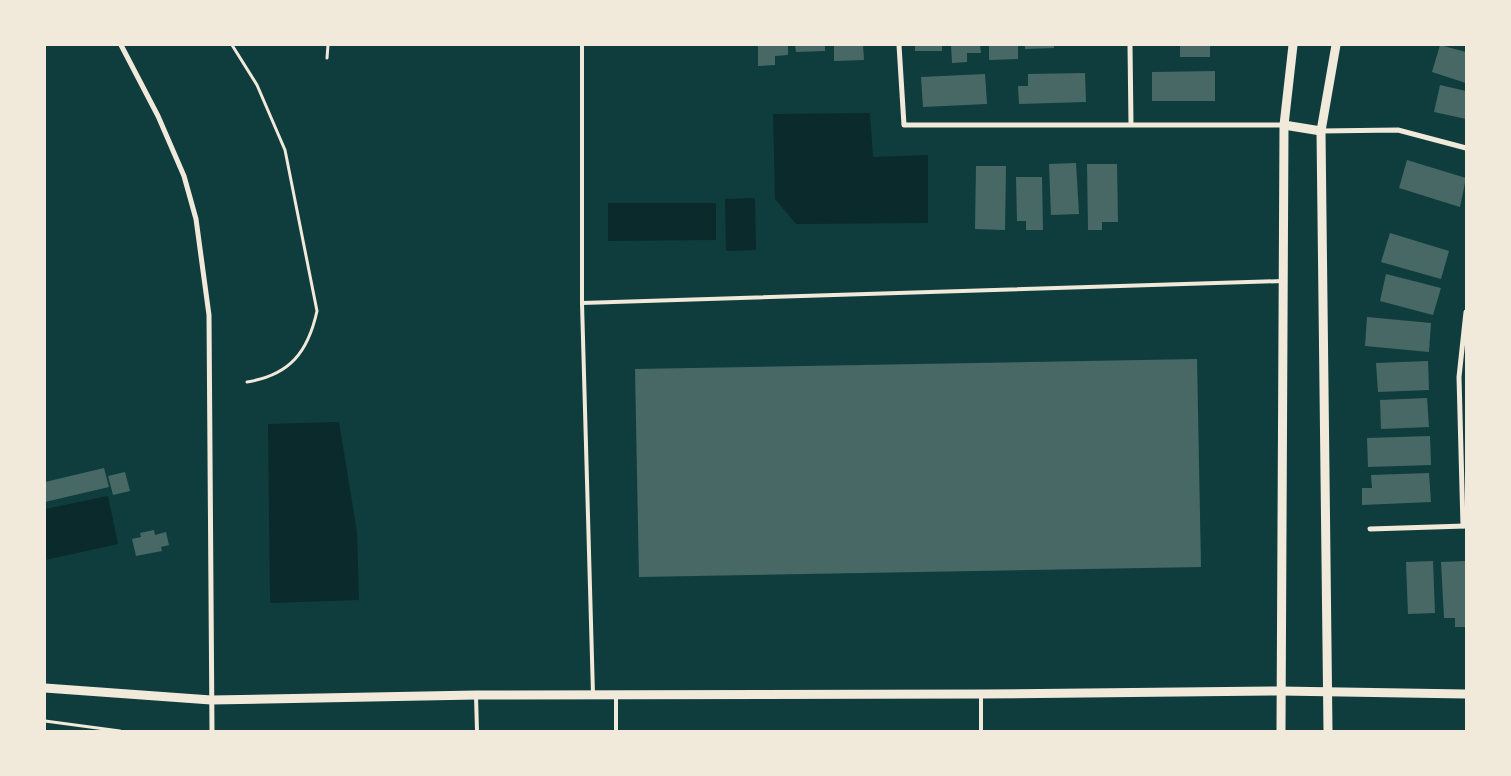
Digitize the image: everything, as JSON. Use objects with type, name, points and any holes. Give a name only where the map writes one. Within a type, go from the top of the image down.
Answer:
[{"type":"street","points":[[122,45],[162,125],[184,176],[196,220],[209,315],[212,731]]},
{"type":"street","points":[[899,45],[904,125],[1284,125],[1321,131],[1398,130],[1466,148]]},
{"type":"street","points":[[1130,45],[1132,124]]},
{"type":"street","points":[[1281,731],[1284,125],[1293,45]]},
{"type":"street","points":[[1328,731],[1321,131],[1336,45]]},
{"type":"street","points":[[1370,529],[1465,526],[1460,377],[1466,312]]},
{"type":"street","points":[[45,688],[212,700],[593,694],[981,694],[1280,691],[1466,694]]},
{"type":"lane","points":[[582,45],[582,303],[593,694]]},
{"type":"lane","points":[[582,303],[1282,281]]},
{"type":"lane","points":[[616,694],[616,731]]},
{"type":"lane","points":[[981,694],[982,731]]},
{"type":"lane","points":[[476,695],[477,731]]},
{"type":"path","points":[[232,45],[257,85],[285,150],[317,310],[313,329],[306,345],[297,357],[284,369],[267,378],[247,382]]},
{"type":"path","points":[[327,58],[328,45]]},
{"type":"path","points":[[45,721],[120,731]]},
{"type":"water","points":[[870,113],[873,157],[928,155],[928,223],[796,224],[775,199],[773,114]]},
{"type":"water","points":[[755,198],[756,250],[726,251],[725,199]]},
{"type":"water","points":[[608,203],[716,203],[716,240],[608,241]]},
{"type":"water","points":[[339,422],[357,532],[359,600],[270,603],[268,424]]},
{"type":"water","points":[[108,496],[118,544],[45,560],[45,509]]},
{"type":"building","points":[[758,45],[788,45],[788,55],[775,56],[775,65],[758,66]]},
{"type":"building","points":[[795,45],[825,45],[825,51],[796,52]]},
{"type":"building","points":[[834,45],[863,45],[864,60],[834,61]]},
{"type":"building","points":[[915,45],[942,45],[942,51],[915,51]]},
{"type":"building","points":[[951,45],[980,45],[981,53],[967,53],[967,62],[952,63]]},
{"type":"building","points":[[989,45],[1018,45],[1018,59],[989,60]]},
{"type":"building","points":[[1025,45],[1054,45],[1054,48],[1025,49]]},
{"type":"building","points":[[1180,45],[1210,45],[1210,57],[1180,57]]},
{"type":"building","points":[[1440,45],[1466,52],[1466,83],[1432,72]]},
{"type":"building","points":[[1215,71],[1215,101],[1152,101],[1152,72]]},
{"type":"building","points":[[1085,73],[1086,102],[1019,104],[1018,86],[1028,86],[1028,74]]},
{"type":"building","points":[[985,74],[987,104],[923,107],[921,77]]},
{"type":"building","points":[[1440,85],[1466,91],[1466,119],[1434,112]]},
{"type":"building","points":[[1407,160],[1466,178],[1460,207],[1399,188]]},
{"type":"building","points":[[1076,163],[1079,214],[1051,215],[1049,164]]},
{"type":"building","points":[[1087,164],[1117,164],[1118,222],[1102,222],[1102,230],[1088,230]]},
{"type":"building","points":[[976,166],[1006,166],[1005,230],[975,229]]},
{"type":"building","points":[[1016,177],[1042,177],[1043,230],[1026,230],[1026,221],[1017,221]]},
{"type":"building","points":[[1390,233],[1449,251],[1441,279],[1381,262]]},
{"type":"building","points":[[1386,274],[1441,288],[1433,315],[1380,301]]},
{"type":"building","points":[[1367,317],[1431,323],[1429,352],[1365,346]]},
{"type":"building","points":[[1197,359],[1201,567],[639,577],[635,369]]},
{"type":"building","points":[[1428,361],[1429,390],[1378,392],[1376,363]]},
{"type":"building","points":[[1427,398],[1429,427],[1381,429],[1380,400]]},
{"type":"building","points":[[1430,436],[1431,465],[1368,467],[1367,438]]},
{"type":"building","points":[[104,468],[109,487],[45,502],[45,482]]},
{"type":"building","points":[[125,472],[130,491],[113,495],[108,476]]},
{"type":"building","points":[[1429,473],[1431,502],[1362,505],[1362,488],[1372,488],[1371,475]]},
{"type":"building","points":[[154,530],[155,535],[166,532],[169,545],[161,547],[162,551],[136,556],[132,539],[141,537],[140,533]]},
{"type":"building","points":[[1433,561],[1435,613],[1408,614],[1406,562]]},
{"type":"building","points":[[1466,561],[1466,627],[1455,627],[1455,618],[1444,618],[1441,562]]}]
